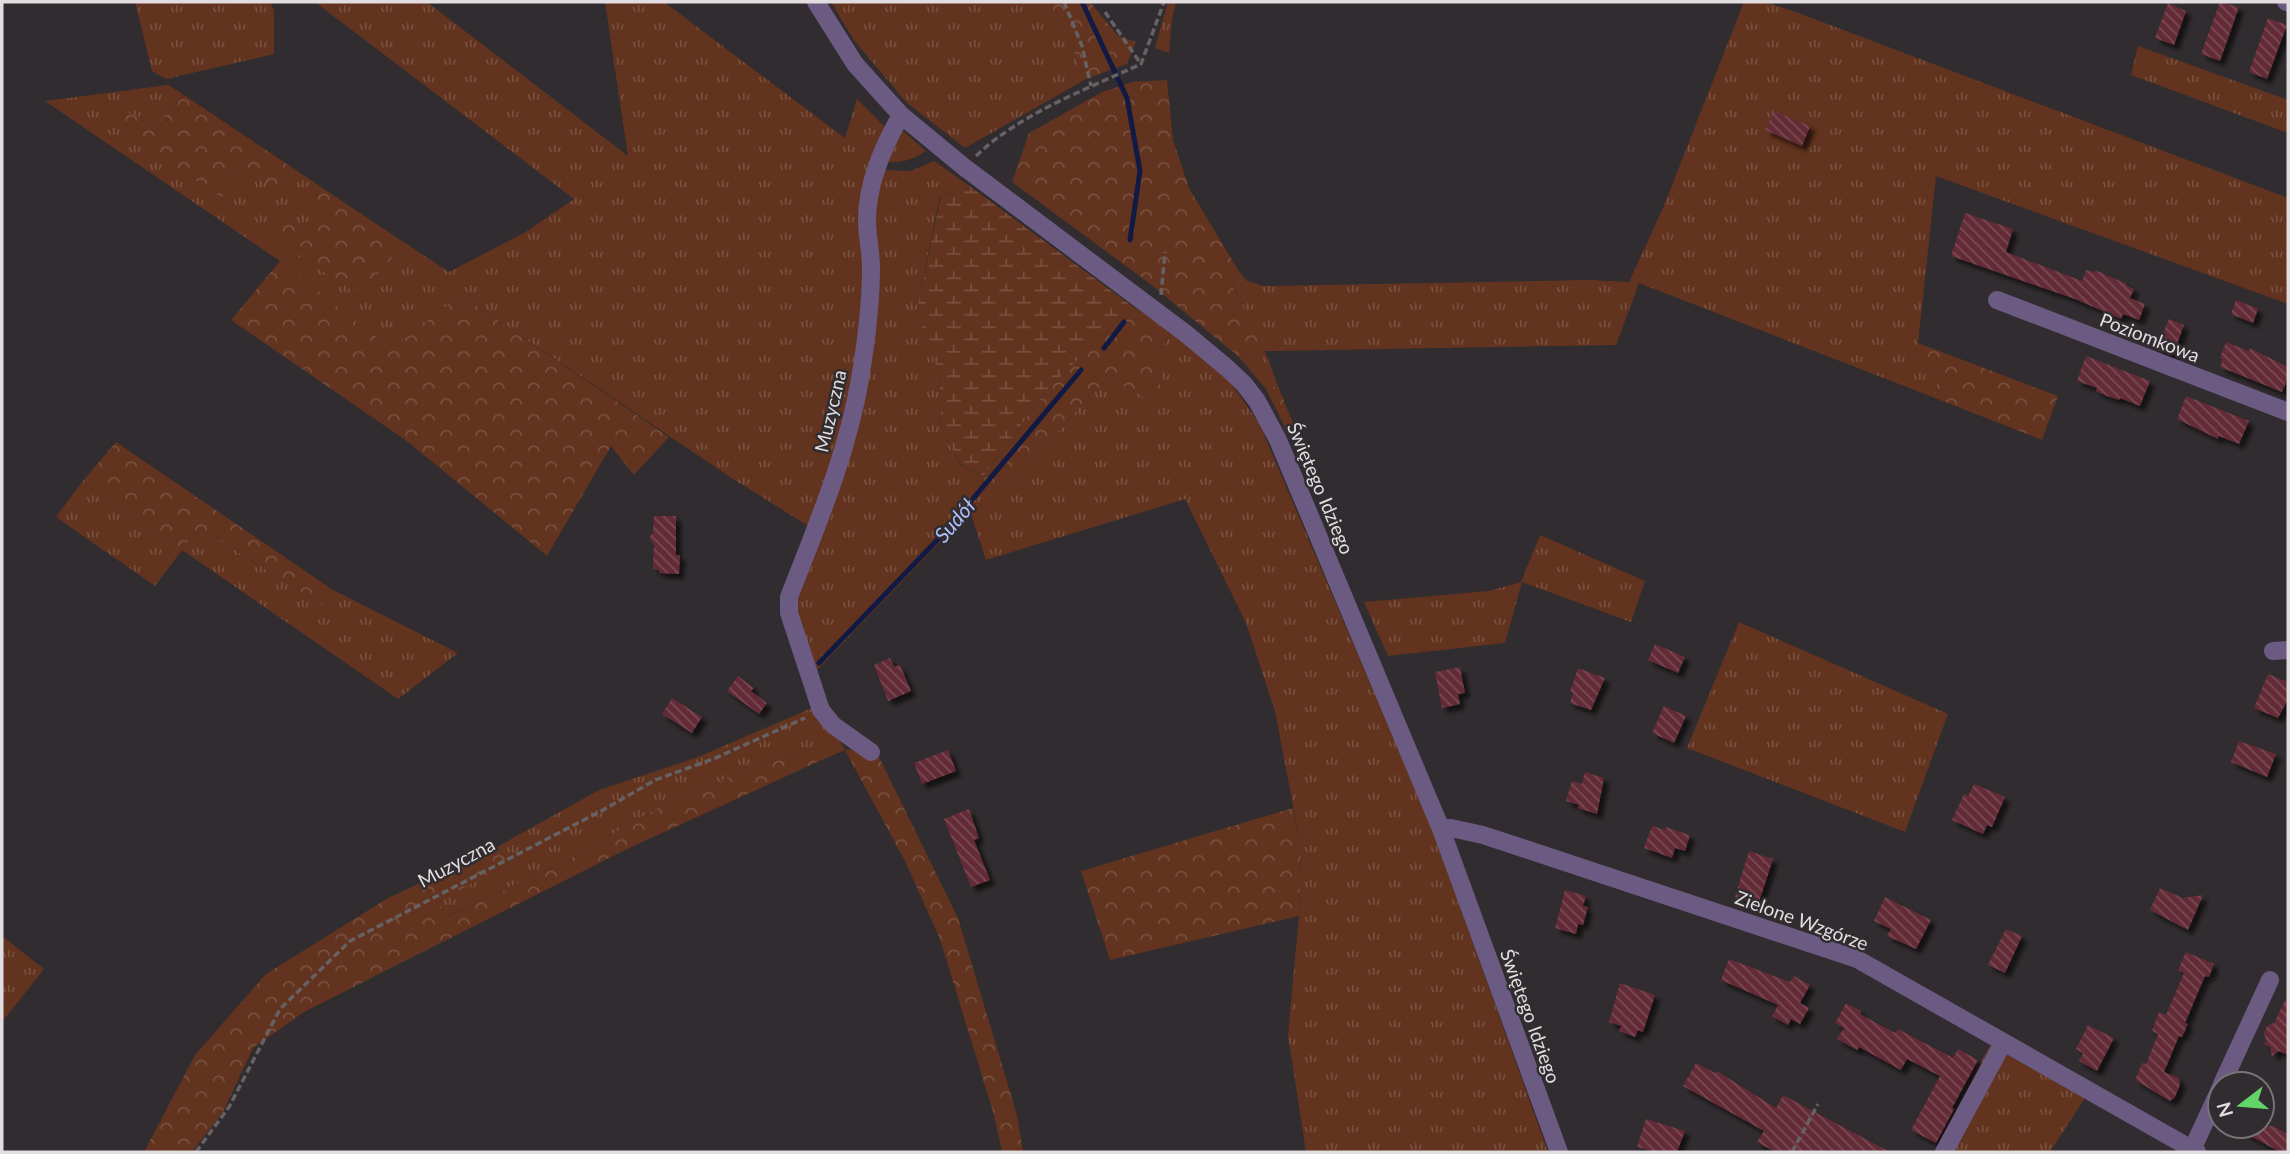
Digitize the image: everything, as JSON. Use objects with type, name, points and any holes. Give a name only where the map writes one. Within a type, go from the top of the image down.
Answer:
[{"type":"street","name":"Świętego Idziego","points":[[816,2],[855,64],[901,115],[964,167],[1159,314],[1236,376],[1268,419],[1441,829],[1559,1152]]},
{"type":"street","name":"Muzyczna","points":[[871,752],[833,725],[821,710],[789,612],[789,597],[849,436],[869,310],[869,199],[885,143],[901,115]]},
{"type":"street","name":"Poziomkowa","points":[[1997,300],[2288,412]]},
{"type":"street","name":"Zielone Wzgórze","points":[[1441,829],[1451,828],[1483,835],[1857,959],[2195,1151]]},
{"type":"street","points":[[2228,1070],[2270,980]]},
{"type":"street","points":[[1944,1152],[2003,1043]]},
{"type":"street","points":[[2195,1151],[2206,1124]]},
{"type":"path","points":[[1064,2],[1082,46],[1091,87]]},
{"type":"path","points":[[964,167],[996,137],[1141,64],[1164,2]]},
{"type":"path","points":[[1105,12],[1141,64]]},
{"type":"path","points":[[1159,314],[1165,252]]},
{"type":"path","name":"Muzyczna","points":[[196,1152],[229,1107],[280,1009],[350,941],[603,810],[655,780],[713,760],[821,710]]},
{"type":"path","points":[[1792,1152],[1818,1104]]},
{"type":"green space","points":[[135,2],[270,2],[274,10],[274,54],[166,79],[152,71]]},
{"type":"green space","points":[[315,2],[427,2],[628,156],[605,2],[664,2],[845,138],[857,99],[886,128],[872,164],[863,315],[839,450],[810,527],[733,479],[460,295],[392,350],[280,261],[45,101],[168,85],[184,95],[158,123],[128,113],[115,125],[222,198],[237,168],[279,189],[293,168],[318,185],[312,229],[385,269],[402,241],[449,272],[524,233],[574,199]]},
{"type":"green space","points":[[831,2],[1050,2],[1086,79],[965,148],[906,102],[853,39]]},
{"type":"green space","points":[[1050,2],[1090,2],[1118,36],[1136,42],[1127,64],[1086,79]]},
{"type":"green space","points":[[1168,2],[1176,2],[1169,53],[1155,48]]},
{"type":"green space","points":[[1744,2],[1766,2],[1801,14],[2288,198],[2288,304],[1936,176],[1918,343],[1912,358],[1939,374],[1935,398],[1639,283],[1616,345],[1265,351],[1278,386],[1266,389],[1238,356],[1263,351],[1232,283],[1238,270],[1247,281],[1264,286],[1588,280],[1629,282],[1663,208]]},
{"type":"green space","points":[[2138,46],[2288,100],[2288,133],[2131,75]]},
{"type":"green space","points":[[1167,80],[1173,140],[1189,188],[1238,270],[1232,284],[1264,351],[1238,356],[1149,283],[1012,182],[1029,133],[1102,92],[1132,82]]},
{"type":"green space","points":[[184,95],[293,168],[279,190],[237,168],[222,198],[114,125],[128,113],[158,123]]},
{"type":"green space","points":[[903,131],[926,151],[907,160],[885,162],[895,136]]},
{"type":"green space","points":[[934,161],[971,187],[940,196],[916,313],[939,372],[941,430],[960,464],[982,478],[990,488],[1012,485],[1094,390],[1113,381],[1145,397],[1161,380],[1157,353],[1172,332],[1230,382],[1259,423],[1432,829],[1548,1152],[1306,1152],[1288,1035],[1299,916],[1301,847],[1275,711],[1246,623],[1185,499],[986,560],[970,511],[815,672],[796,606],[803,572],[837,489],[873,217],[883,170],[911,171]]},
{"type":"green space","points":[[318,185],[402,241],[385,269],[353,291],[263,232],[269,216],[311,229]]},
{"type":"green space","points":[[971,187],[1132,306],[1046,391],[982,478],[960,463],[941,430],[939,372],[916,313],[941,196]]},
{"type":"green space","points":[[280,261],[392,349],[460,295],[669,437],[634,475],[611,446],[547,556],[408,442],[231,320]]},
{"type":"green space","points":[[1132,306],[1172,332],[1157,353],[1161,380],[1158,398],[1145,397],[1113,381],[1094,390],[1012,485],[990,488],[982,478],[1046,391]]},
{"type":"green space","points":[[1918,343],[2058,396],[2042,440],[1935,398],[1939,374],[1912,358]]},
{"type":"green space","points":[[1278,386],[1315,478],[1311,479],[1266,389]]},
{"type":"green space","points":[[116,442],[333,590],[322,605],[200,528],[181,550],[82,482]]},
{"type":"green space","points":[[82,482],[181,550],[200,528],[322,605],[333,590],[458,653],[398,699],[182,550],[155,586],[56,517]]},
{"type":"green space","points":[[1540,535],[1645,581],[1631,622],[1522,582],[1505,643],[1388,656],[1364,602],[1489,591],[1521,582]]},
{"type":"green space","points":[[1739,622],[1948,714],[1905,832],[1687,748]]},
{"type":"green space","points":[[814,707],[836,733],[845,750],[824,759],[819,747],[752,768],[658,808],[566,861],[446,917],[437,902],[509,862],[497,847],[599,790],[698,757]]},
{"type":"green space","points":[[820,747],[824,759],[627,849],[304,1012],[253,1048],[223,1112],[192,1152],[144,1152],[195,1055],[266,974],[388,898],[497,847],[510,862],[438,902],[447,917],[566,861],[658,808],[752,768]]},
{"type":"green space","points":[[874,747],[958,918],[1017,1115],[1023,1152],[1002,1152],[994,1115],[940,939],[905,861],[845,750]]},
{"type":"green space","points":[[1293,808],[1301,847],[1299,916],[1110,960],[1081,871]]},
{"type":"green space","points":[[2,936],[44,969],[2,1022]]},
{"type":"green space","points":[[1990,1045],[2085,1098],[2050,1152],[1934,1152]]},
{"type":"building","points":[[2220,2],[2239,7],[2220,61],[2201,54]]},
{"type":"building","points":[[2168,3],[2186,11],[2174,45],[2155,38]]},
{"type":"building","points":[[2268,18],[2287,25],[2267,79],[2249,72]]},
{"type":"building","points":[[1774,111],[1810,126],[1802,146],[1765,130]]},
{"type":"building","points":[[1965,213],[2013,229],[2006,252],[2082,281],[2086,270],[2095,270],[2127,284],[2134,289],[2130,298],[2145,304],[2139,320],[2123,314],[2121,319],[2075,299],[1951,256]]},
{"type":"building","points":[[2236,300],[2258,309],[2253,323],[2231,314]]},
{"type":"building","points":[[2169,319],[2184,325],[2173,355],[2156,349]]},
{"type":"building","points":[[2226,342],[2249,351],[2250,348],[2288,367],[2288,377],[2282,392],[2220,367],[2223,359],[2220,358]]},
{"type":"building","points":[[2086,356],[2150,381],[2140,406],[2107,396],[2096,391],[2097,388],[2077,381]]},
{"type":"building","points":[[2186,396],[2249,421],[2239,444],[2219,436],[2218,439],[2177,419]]},
{"type":"building","points":[[654,516],[676,516],[679,574],[659,573],[659,570],[653,569],[654,545],[649,537],[653,533]]},
{"type":"building","points":[[1655,644],[1685,657],[1678,673],[1648,660]]},
{"type":"building","points":[[890,658],[894,667],[900,665],[911,691],[888,701],[874,665]]},
{"type":"building","points":[[1460,667],[1465,693],[1458,694],[1460,704],[1442,708],[1435,672]]},
{"type":"building","points":[[1578,668],[1605,678],[1591,710],[1570,703],[1573,693],[1570,692]]},
{"type":"building","points":[[2268,674],[2288,682],[2288,699],[2278,718],[2254,708]]},
{"type":"building","points":[[738,676],[754,688],[751,691],[767,703],[759,714],[727,691]]},
{"type":"building","points":[[672,698],[702,717],[692,733],[662,714]]},
{"type":"building","points":[[1664,706],[1686,716],[1674,743],[1652,733]]},
{"type":"building","points":[[2239,741],[2276,754],[2267,777],[2231,762]]},
{"type":"building","points":[[948,750],[956,771],[922,784],[914,763]]},
{"type":"building","points":[[1585,772],[1604,778],[1597,814],[1566,801],[1572,781],[1582,784]]},
{"type":"building","points":[[1974,784],[2005,797],[1992,827],[1987,825],[1983,834],[1952,820],[1964,794],[1968,796]]},
{"type":"building","points":[[969,809],[979,838],[974,840],[990,880],[971,887],[944,819]]},
{"type":"building","points":[[1652,826],[1665,830],[1666,827],[1690,835],[1685,851],[1675,848],[1672,858],[1644,848]]},
{"type":"building","points":[[1749,851],[1773,859],[1758,905],[1735,897]]},
{"type":"building","points":[[2160,888],[2183,898],[2203,895],[2188,930],[2150,910]]},
{"type":"building","points":[[1565,890],[1586,896],[1583,906],[1588,907],[1583,925],[1578,924],[1576,934],[1555,928]]},
{"type":"building","points":[[1885,897],[1931,920],[1916,949],[1887,936],[1891,929],[1874,921]]},
{"type":"building","points":[[2006,929],[2022,936],[2005,973],[1988,965]]},
{"type":"building","points":[[2186,952],[2214,964],[2209,977],[2205,976],[2185,1023],[2188,1024],[2182,1037],[2179,1036],[2164,1072],[2179,1078],[2180,1085],[2175,1097],[2170,1101],[2135,1080],[2142,1063],[2146,1064],[2158,1034],[2152,1031],[2159,1012],[2166,1015],[2184,973],[2178,970]]},
{"type":"building","points":[[1729,959],[1790,982],[1794,976],[1810,985],[1800,1003],[1809,1008],[1800,1024],[1791,1019],[1788,1025],[1772,1016],[1778,1005],[1721,980]]},
{"type":"building","points":[[1620,983],[1655,995],[1643,1032],[1638,1030],[1635,1037],[1619,1031],[1621,1026],[1609,1022]]},
{"type":"building","points":[[2288,994],[2288,1055],[2279,1051],[2272,1056],[2270,1047],[2264,1044],[2264,1033],[2267,1026],[2274,1023]]},
{"type":"building","points":[[1846,1003],[1895,1033],[1898,1029],[1953,1058],[1958,1049],[1978,1060],[1936,1143],[1911,1130],[1940,1076],[1907,1059],[1901,1070],[1859,1047],[1857,1050],[1837,1039],[1844,1028],[1835,1023]]},
{"type":"building","points":[[2088,1025],[2114,1038],[2097,1071],[2079,1061],[2083,1053],[2076,1049]]},
{"type":"building","points":[[1696,1063],[1715,1073],[1717,1071],[1776,1108],[1783,1095],[1890,1152],[1775,1152],[1757,1142],[1764,1131],[1683,1086]]},
{"type":"building","points":[[1646,1119],[1685,1131],[1677,1152],[1654,1152],[1637,1147]]},
{"type":"building","points":[[2276,1128],[2288,1134],[2288,1152],[2280,1152],[2258,1140],[2276,1140]]},
{"type":"waterway","name":"Sudół","points":[[1082,2],[1127,98],[1140,171],[1130,240]]},
{"type":"waterway","name":"Sudół","points":[[1104,348],[1124,322]]},
{"type":"waterway","name":"Sudół","points":[[819,663],[945,532],[1081,370]]}]
